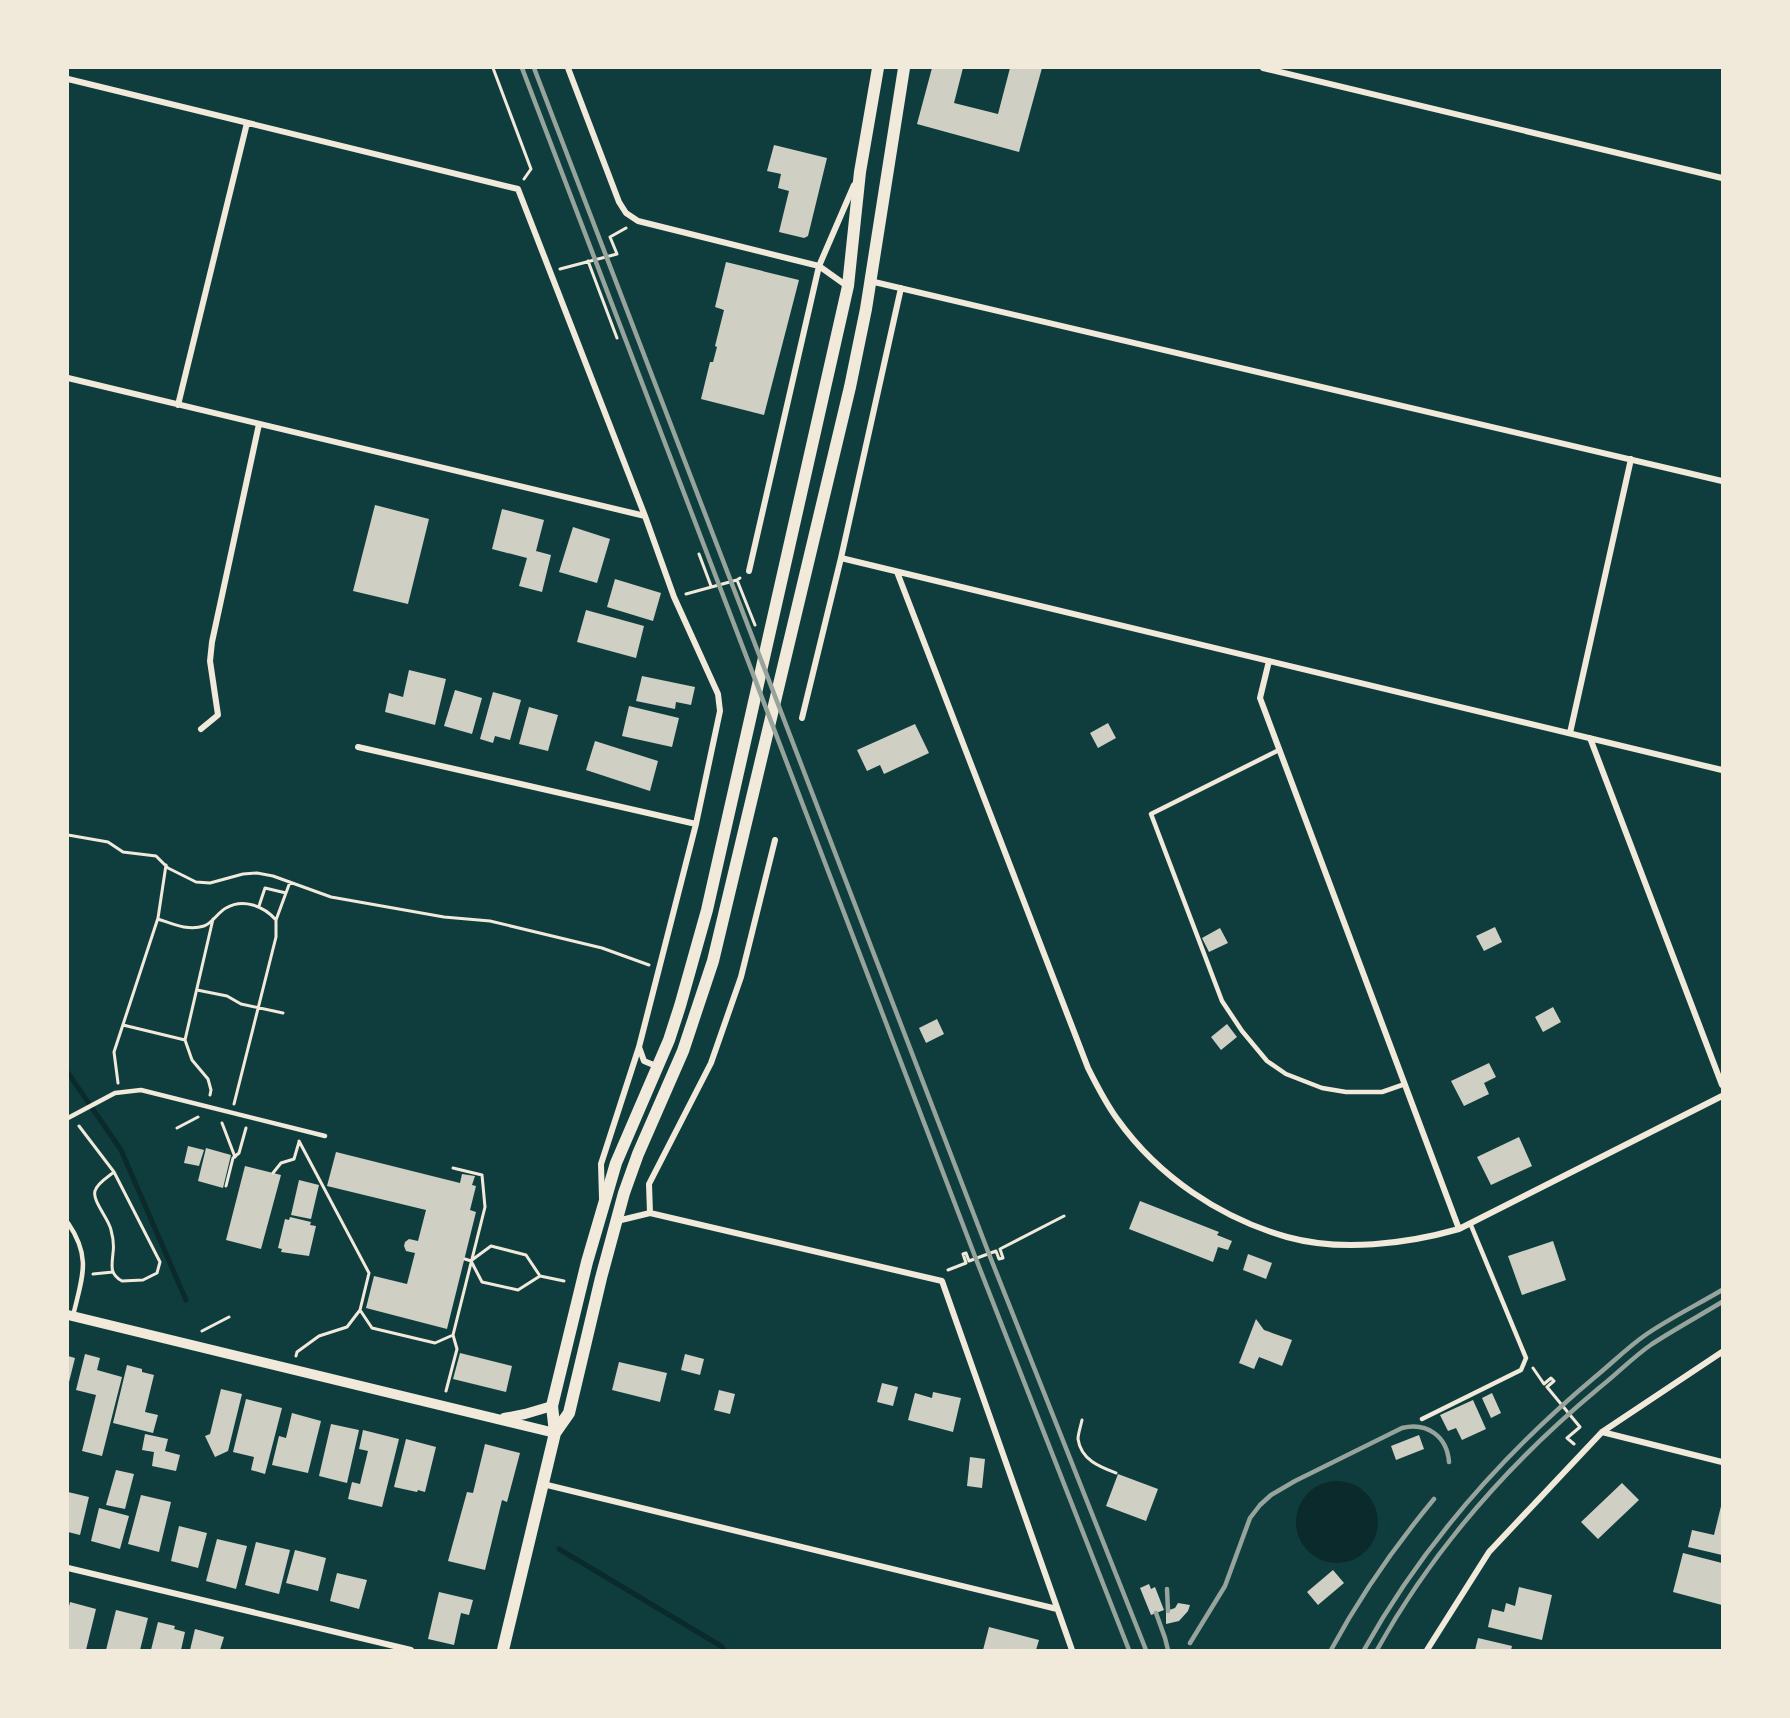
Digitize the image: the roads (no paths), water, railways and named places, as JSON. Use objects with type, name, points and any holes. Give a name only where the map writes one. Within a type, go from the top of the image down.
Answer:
[{"type":"main road","points":[[503,1650],[555,1433],[552,1406],[586,1262],[616,1163],[669,1040],[707,910],[848,286],[860,172],[878,68]]},
{"type":"main road","points":[[555,1433],[569,1413],[616,1221],[638,1154],[683,1051],[713,961],[850,387],[870,280],[904,68]]},
{"type":"street","points":[[568,68],[619,202],[626,213],[638,221],[819,266],[848,286]]},
{"type":"street","points":[[1263,68],[1722,178]]},
{"type":"street","points":[[68,79],[518,189],[645,516],[674,597],[718,694],[720,711],[696,824],[639,1047],[601,1164],[602,1211]]},
{"type":"street","points":[[178,405],[247,123]]},
{"type":"street","points":[[749,571],[819,266],[860,172]]},
{"type":"street","points":[[870,280],[1722,481]]},
{"type":"street","points":[[802,718],[841,558],[901,288]]},
{"type":"street","points":[[68,378],[645,516]]},
{"type":"street","points":[[201,729],[218,715],[210,661],[212,642],[259,424]]},
{"type":"street","points":[[1570,733],[1631,459]]},
{"type":"street","points":[[841,558],[1722,770]]},
{"type":"street","points":[[897,572],[1088,1068],[1118,1119],[1137,1143],[1162,1169],[1204,1200],[1233,1216],[1289,1238],[1324,1243],[1368,1244],[1430,1237],[1470,1223],[1722,1096]]},
{"type":"street","points":[[1269,661],[1260,698],[1459,1228]]},
{"type":"street","points":[[1590,738],[1722,1085]]},
{"type":"street","points":[[358,747],[696,824]]},
{"type":"street","points":[[650,1213],[649,1184],[711,1063],[741,977],[775,840]]},
{"type":"street","points":[[639,1047],[644,1061],[656,1066]]},
{"type":"street","points":[[616,1221],[650,1213],[942,1281],[1072,1650]]},
{"type":"street","points":[[70,1315],[555,1433]]},
{"type":"street","points":[[1427,1650],[1490,1552],[1602,1432],[1722,1352]]},
{"type":"street","points":[[498,1419],[552,1406]]},
{"type":"street","points":[[1602,1432],[1722,1462]]},
{"type":"street","points":[[543,1484],[1057,1609]]},
{"type":"street","points":[[68,1568],[411,1650]]},
{"type":"lane","points":[[1279,750],[1151,814],[1222,1001],[1232,1018],[1262,1055],[1286,1074],[1322,1088],[1346,1092],[1382,1092],[1405,1084]]},
{"type":"lane","points":[[69,1117],[103,1098],[120,1092],[141,1090],[325,1136]]},
{"type":"lane","points":[[68,1223],[81,1246],[83,1258],[83,1274],[70,1315]]},
{"type":"lane","points":[[1422,1419],[1521,1371],[1526,1358],[1470,1223]]},
{"type":"water","points":[[1329,1481],[1345,1481],[1360,1488],[1371,1499],[1378,1514],[1375,1538],[1366,1551],[1345,1563],[1329,1563],[1314,1556],[1303,1545],[1296,1530],[1296,1514],[1303,1499],[1314,1488]]},
{"type":"waterway","points":[[68,1073],[121,1150],[186,1300]]},
{"type":"waterway","points":[[559,1549],[721,1646],[724,1650]]},
{"type":"railway","points":[[522,68],[976,1259],[1129,1650]]},
{"type":"railway","points":[[534,68],[989,1254],[1146,1650]]},
{"type":"railway","points":[[1364,1650],[1387,1611],[1438,1538],[1467,1503],[1528,1438],[1638,1341],[1722,1290]]},
{"type":"railway","points":[[1377,1650],[1399,1613],[1448,1542],[1504,1477],[1566,1416],[1645,1349],[1722,1302]]},
{"type":"railway","points":[[1190,1643],[1225,1586],[1250,1518],[1271,1495],[1402,1428],[1420,1427],[1434,1433],[1444,1445],[1449,1462]]},
{"type":"railway","points":[[1331,1650],[1379,1572],[1434,1499]]},
{"type":"railway","points":[[1167,1589],[1168,1611]]},
{"type":"railway","points":[[1156,1613],[1168,1650]]}]
